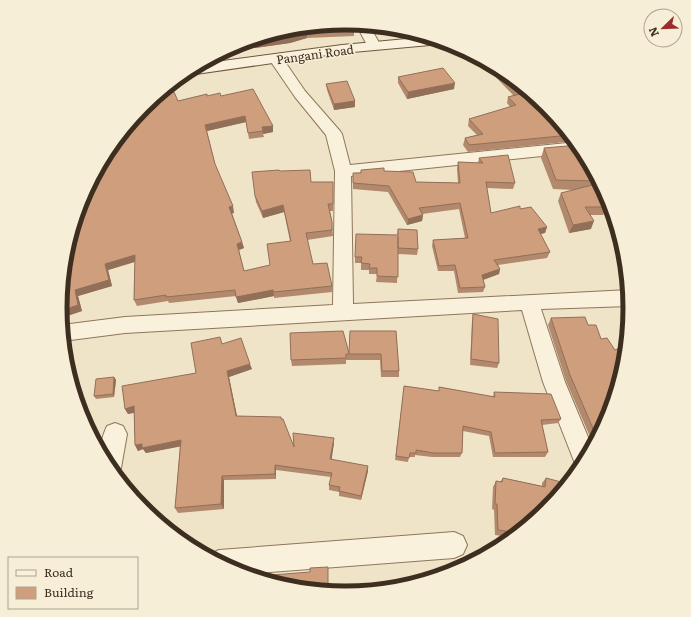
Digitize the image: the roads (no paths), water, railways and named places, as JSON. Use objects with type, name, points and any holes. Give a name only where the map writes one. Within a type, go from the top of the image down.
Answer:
[{"type":"main road","name":"Pangani Road","points":[[204,68],[342,49],[425,41]]},
{"type":"street","points":[[365,31],[374,46]]},
{"type":"street","points":[[276,59],[300,94],[334,134],[343,171],[343,312]]},
{"type":"street","points":[[343,171],[573,149]]},
{"type":"street","points":[[68,332],[125,325],[529,302],[623,298]]},
{"type":"street","points":[[529,302],[554,382],[583,454]]},
{"type":"street","points":[[111,458],[115,434]]},
{"type":"street","points":[[231,562],[454,545]]}]
